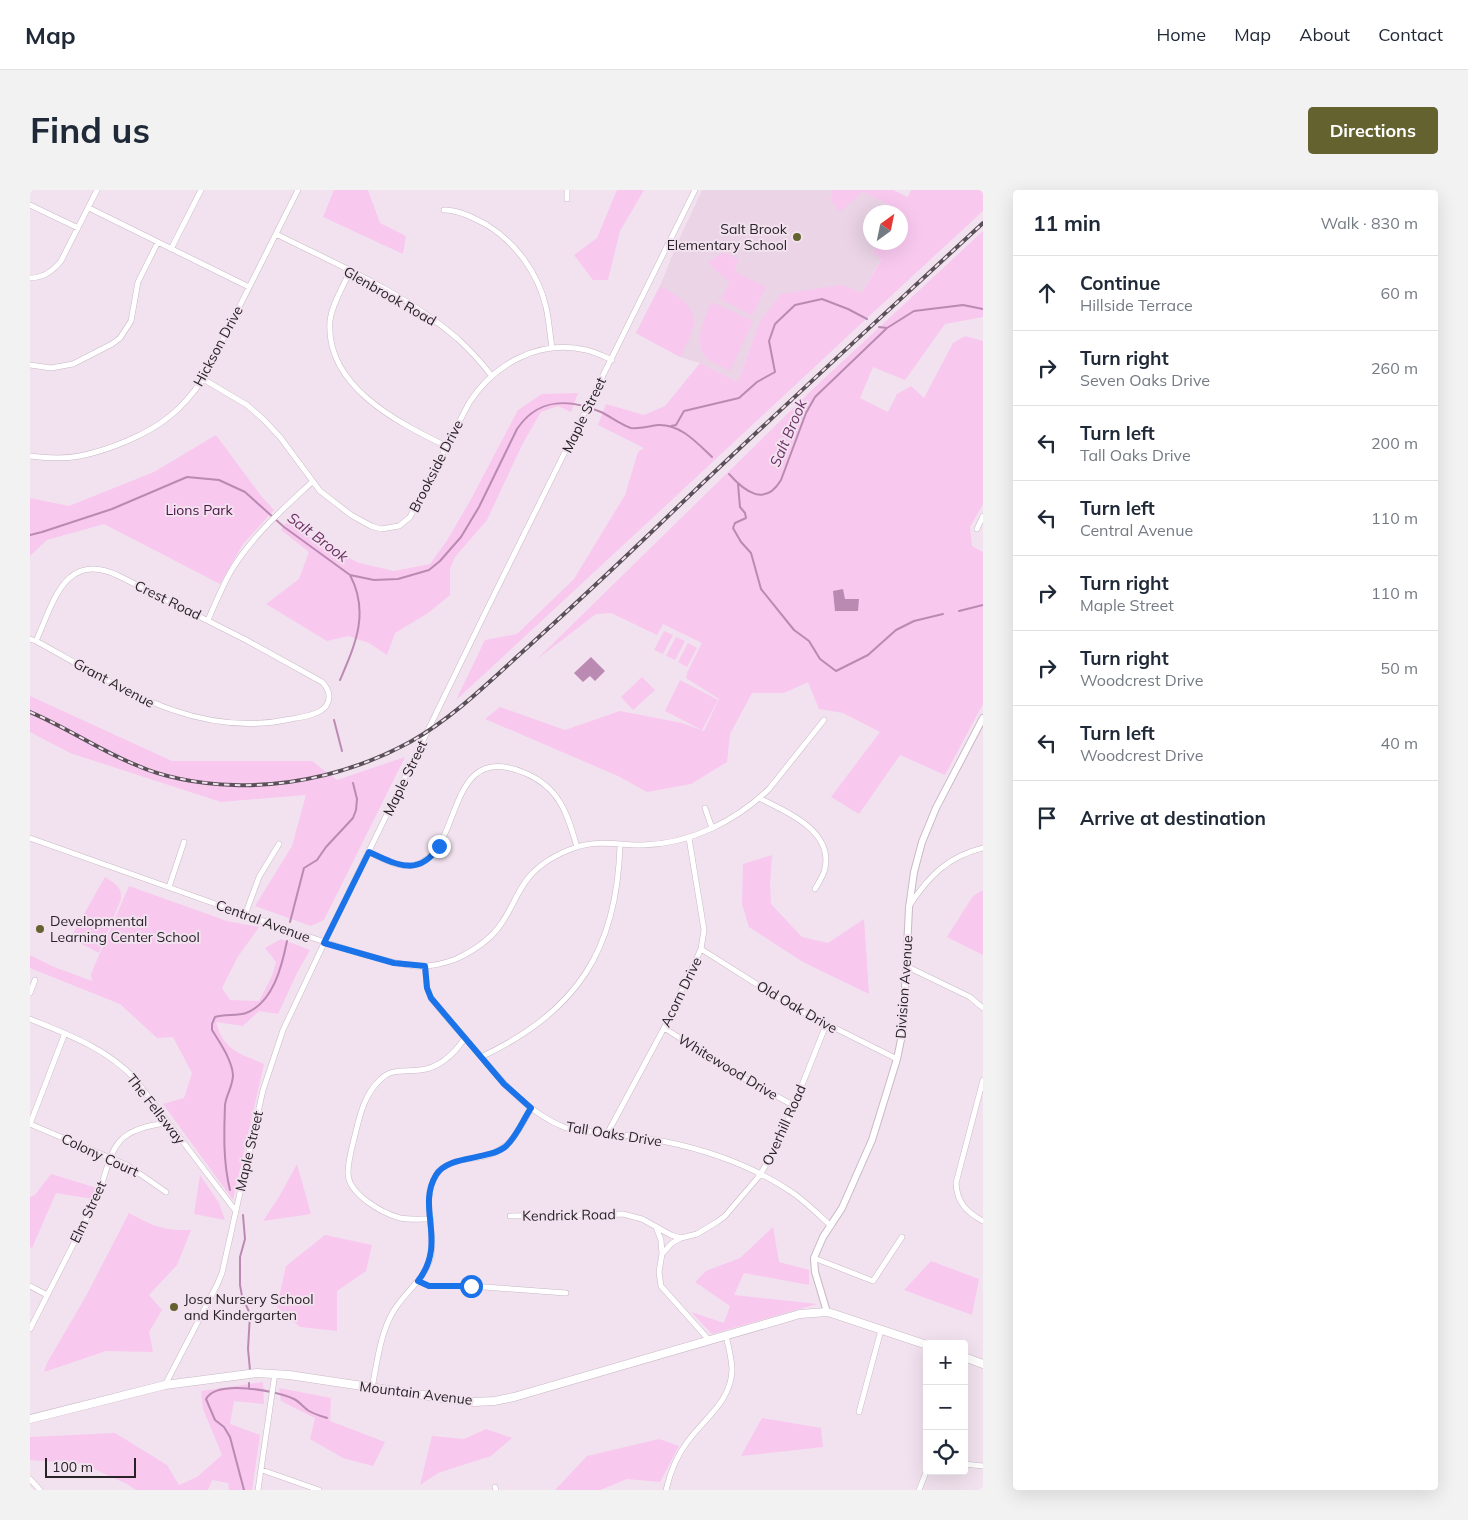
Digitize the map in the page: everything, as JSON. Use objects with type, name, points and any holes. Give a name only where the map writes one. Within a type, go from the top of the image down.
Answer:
[{"type":"main road","name":"Mountain Avenue","points":[[30,1419],[165,1385],[257,1373],[275,1373],[474,1402],[494,1401],[538,1391],[796,1315],[827,1312]]},
{"type":"main road","points":[[827,1312],[923,1344]]},
{"type":"main road","points":[[968,1359],[983,1364]]},
{"type":"street","points":[[30,278],[39,277],[56,267],[66,252],[98,190]]},
{"type":"street","points":[[171,249],[201,190]]},
{"type":"street","name":"Hickson Drive","points":[[30,456],[53,458],[80,456],[144,433],[157,426],[182,406],[203,379],[298,190]]},
{"type":"street","points":[[567,190],[567,199]]},
{"type":"street","name":"Maple Street","points":[[165,1385],[217,1285],[226,1257],[263,1090],[283,1030],[324,943],[695,190]]},
{"type":"street","points":[[30,205],[78,228]]},
{"type":"street","points":[[88,208],[249,287]]},
{"type":"street","points":[[444,210],[455,210],[481,222],[503,237],[522,256],[542,292],[547,309],[552,348]]},
{"type":"street","name":"Glenbrook Road","points":[[276,234],[350,271],[416,308],[470,350],[491,375]]},
{"type":"street","points":[[30,365],[44,368],[58,367],[82,360],[112,344],[126,330],[133,316],[135,290],[158,242]]},
{"type":"street","points":[[350,271],[335,303],[330,322],[331,341],[336,361],[351,383],[386,412],[404,424],[446,446]]},
{"type":"street","name":"Brookside Drive","points":[[203,379],[247,405],[263,419],[280,437],[312,482],[336,504],[367,525],[381,529],[392,528],[405,522],[414,511],[469,403],[491,375],[518,358],[552,348],[577,348],[595,352],[612,360]]},
{"type":"street","points":[[208,620],[231,571],[246,549],[269,522],[312,482]]},
{"type":"street","points":[[977,529],[983,516]]},
{"type":"street","name":"Crest Road","points":[[36,641],[63,585],[74,574],[88,569],[102,569],[208,620],[325,685]]},
{"type":"street","name":"Grant Avenue","points":[[30,639],[140,698],[170,710],[205,719],[256,724],[305,716],[319,712],[325,707],[329,697],[328,689],[325,685]]},
{"type":"street","name":"Division Avenue","points":[[814,1258],[823,1237],[842,1208],[872,1140],[897,1059],[903,1030],[908,908],[914,872],[922,842],[936,808],[983,718]]},
{"type":"street","name":"Central Avenue","points":[[30,838],[324,943],[394,963],[425,966],[448,962],[478,946],[501,924],[518,892],[529,877],[551,859],[588,844],[660,844],[689,838],[712,828],[738,813],[759,798],[774,782],[824,720]]},
{"type":"street","points":[[369,852],[396,865],[403,866],[417,865],[428,859],[439,846],[465,786],[487,768],[500,767],[527,774],[553,792],[566,812],[577,847]]},
{"type":"street","points":[[759,798],[799,819],[820,840],[826,863],[822,877],[815,889]]},
{"type":"street","points":[[704,808],[712,828]]},
{"type":"street","name":"Acorn Drive","points":[[607,1134],[664,1028],[701,949],[704,930],[689,838]]},
{"type":"street","points":[[169,887],[184,842]]},
{"type":"street","points":[[245,915],[260,876],[279,844]]},
{"type":"street","points":[[481,1057],[533,1028],[568,998],[579,984],[602,944],[608,928],[617,890],[620,844]]},
{"type":"street","points":[[908,908],[922,887],[947,863],[959,856],[983,848]]},
{"type":"street","name":"Old Oak Drive","points":[[701,949],[793,1007],[897,1059]]},
{"type":"street","name":"Tall Oaks Drive","points":[[425,966],[427,988],[431,998],[504,1084],[531,1108],[566,1128],[660,1141],[722,1157],[792,1192],[831,1226]]},
{"type":"street","points":[[906,966],[970,997],[983,1008]]},
{"type":"street","points":[[30,993],[35,980]]},
{"type":"street","name":"The Fellsway","points":[[30,1019],[65,1033],[116,1060],[136,1080],[235,1210]]},
{"type":"street","name":"Overhill Road","points":[[662,1254],[672,1243],[681,1238],[697,1234],[724,1216],[760,1175],[771,1156],[826,1024]]},
{"type":"street","name":"Whitewood Drive","points":[[664,1028],[750,1082],[793,1105]]},
{"type":"street","points":[[30,1124],[65,1033]]},
{"type":"street","points":[[431,1219],[400,1218],[361,1197],[353,1189],[349,1178],[350,1153],[361,1111],[378,1081],[394,1072],[419,1070],[436,1065],[452,1055],[465,1038]]},
{"type":"street","points":[[983,1080],[956,1183],[958,1196],[968,1212],[983,1221]]},
{"type":"street","points":[[372,1388],[381,1342],[390,1317],[418,1281],[428,1266],[431,1257],[429,1197],[431,1185],[437,1173],[453,1162],[486,1156],[504,1148],[531,1108]]},
{"type":"street","name":"Elm Street","points":[[30,1329],[96,1198],[104,1180],[109,1157],[118,1143],[130,1132],[146,1126],[167,1122]]},
{"type":"street","name":"Colony Court","points":[[30,1124],[127,1165],[166,1192]]},
{"type":"street","name":"Kendrick Road","points":[[510,1216],[623,1214],[642,1219],[681,1238]]},
{"type":"street","points":[[656,1227],[662,1254],[659,1272],[661,1286],[709,1340]]},
{"type":"street","points":[[827,1312],[815,1272],[814,1258],[873,1281],[902,1237]]},
{"type":"street","points":[[418,1281],[429,1286],[471,1286],[566,1294]]},
{"type":"street","points":[[30,1286],[47,1295]]},
{"type":"street","points":[[859,1412],[881,1330]]},
{"type":"street","points":[[666,1490],[674,1467],[688,1440],[717,1408],[725,1395],[732,1368],[726,1335]]},
{"type":"street","points":[[258,1490],[275,1373]]},
{"type":"street","points":[[968,1464],[983,1466]]},
{"type":"street","points":[[262,1470],[319,1490]]},
{"type":"street","points":[[919,1490],[925,1475]]},
{"type":"street","points":[[30,1478],[40,1490]]},
{"type":"shaded area","points":[[702,190],[832,190],[830,200],[863,192],[890,205],[863,205],[863,250],[874,250],[872,252],[881,259],[862,293],[759,323],[738,382],[700,363],[680,357],[636,333],[660,286]]},
{"type":"shaded area","points":[[843,589],[845,599],[859,599],[858,611],[835,611],[833,591]]},
{"type":"shaded area","points":[[591,657],[605,671],[595,681],[590,676],[583,682],[574,673]]},
{"type":"green space","points":[[334,190],[368,190],[380,223],[406,236],[403,254],[323,217]]},
{"type":"green space","points":[[617,190],[644,190],[620,231],[608,280],[593,280],[574,255],[597,238]]},
{"type":"green space","points":[[832,190],[893,190],[908,197],[911,190],[983,190],[983,211],[456,700],[485,640],[517,634],[574,579],[625,495],[638,452],[644,448],[598,425],[606,404],[644,415],[665,406],[700,363],[738,382],[759,323],[781,294],[841,285],[862,293],[881,260],[872,252],[874,250],[908,250],[908,205],[890,205],[863,192],[840,212],[830,200]]},
{"type":"green space","points":[[983,231],[983,317],[945,324],[905,380],[873,367],[860,398],[888,412],[897,394],[911,386],[924,398],[953,343],[965,336],[983,341],[983,504],[970,527],[972,546],[983,552],[983,704],[945,775],[900,755],[859,814],[831,797],[880,732],[843,713],[819,709],[808,682],[784,693],[752,693],[730,734],[727,762],[691,784],[647,792],[618,776],[485,719],[500,707],[565,730],[620,711],[682,723],[704,731],[719,699],[686,678],[702,643],[663,624],[657,635],[611,613],[596,614],[536,660],[815,387]]},
{"type":"green space","points":[[724,252],[739,260],[734,271],[766,287],[752,316],[721,299],[730,282],[708,262]]},
{"type":"green space","points":[[660,286],[683,301],[693,315],[691,333],[680,357],[636,333]]},
{"type":"green space","points":[[712,302],[753,321],[730,371],[709,360],[701,347],[701,331]]},
{"type":"green space","points":[[578,393],[571,412],[558,406],[541,412],[523,443],[487,520],[455,557],[450,569],[450,595],[428,613],[395,633],[387,655],[369,643],[348,636],[327,641],[266,604],[299,579],[309,552],[281,530],[288,520],[308,536],[359,563],[394,571],[430,564],[446,542],[470,501],[518,410],[542,394]]},
{"type":"green space","name":"Lions Park","points":[[216,435],[262,497],[274,510],[243,544],[220,584],[104,524],[47,540],[30,556],[30,498],[69,506],[154,472]]},
{"type":"green space","points":[[664,631],[673,635],[663,654],[654,650]]},
{"type":"green space","points":[[676,637],[685,641],[675,660],[666,656]]},
{"type":"green space","points":[[688,643],[697,648],[687,667],[678,662]]},
{"type":"green space","points":[[642,677],[655,690],[633,710],[621,697]]},
{"type":"green space","points":[[680,680],[718,700],[702,730],[665,711]]},
{"type":"green space","points":[[30,696],[172,761],[312,761],[337,780],[405,757],[324,920],[311,926],[255,906],[292,846],[306,795],[221,802],[70,753],[30,732]]},
{"type":"green space","points":[[772,855],[771,904],[802,937],[828,943],[864,919],[869,994],[803,962],[749,927],[742,904],[743,864]]},
{"type":"green space","points":[[105,877],[119,888],[121,899],[99,953],[76,941],[77,937],[73,933]]},
{"type":"green space","points":[[129,886],[227,921],[259,927],[237,958],[222,988],[230,1000],[259,1001],[272,976],[276,962],[265,948],[281,939],[310,950],[278,1014],[259,1011],[243,1026],[216,1022],[219,1032],[228,1045],[240,1054],[264,1064],[233,1200],[163,1104],[184,1098],[192,1073],[173,1037],[157,1038],[120,1004],[30,968],[30,955],[54,967],[92,981],[91,974]]},
{"type":"green space","points":[[983,890],[983,955],[947,937],[973,896]]},
{"type":"green space","points":[[297,1164],[311,1214],[263,1221],[279,1197]]},
{"type":"green space","points":[[51,1174],[97,1188],[93,1199],[56,1193],[32,1248],[30,1247],[30,1197],[35,1195]]},
{"type":"green space","points":[[200,1175],[219,1203],[225,1220],[194,1214]]},
{"type":"green space","points":[[129,1213],[158,1227],[173,1230],[191,1230],[177,1265],[149,1295],[162,1310],[149,1332],[153,1352],[106,1351],[44,1372],[47,1363],[86,1296]]},
{"type":"green space","points":[[773,1227],[779,1262],[809,1270],[809,1285],[744,1273],[734,1295],[817,1304],[712,1334],[691,1312],[724,1323],[730,1306],[695,1282],[706,1271],[740,1258]]},
{"type":"green space","points":[[325,1235],[372,1245],[366,1271],[337,1291],[337,1331],[300,1327],[277,1307],[286,1266]]},
{"type":"green space","points":[[931,1261],[979,1279],[972,1315],[904,1290]]},
{"type":"green space","points":[[263,1382],[264,1404],[234,1401],[230,1424],[260,1435],[252,1490],[229,1490],[228,1483],[212,1480],[208,1490],[136,1490],[83,1464],[30,1460],[30,1437],[115,1433],[167,1465],[179,1485],[197,1477],[222,1455],[203,1409],[201,1391]]},
{"type":"green space","points":[[279,1388],[331,1398],[330,1421],[385,1442],[373,1466],[343,1458],[310,1439],[315,1418],[281,1401]]},
{"type":"green space","points":[[762,1418],[821,1428],[823,1447],[741,1456]]},
{"type":"green space","points":[[486,1429],[512,1438],[491,1456],[438,1473],[420,1485],[432,1436],[464,1439]]},
{"type":"green space","points":[[659,1439],[679,1446],[660,1482],[627,1479],[600,1490],[555,1490],[587,1456]]},
{"type":"waterway","name":"Salt Brook","points":[[671,426],[676,425],[684,411],[739,398],[757,382],[775,372],[769,341],[775,324],[795,305],[822,299],[867,319]]},
{"type":"waterway","name":"Salt Brook","points":[[729,474],[748,491],[762,495],[768,493],[781,480],[806,413],[815,397],[887,328],[914,311],[963,305],[983,309]]},
{"type":"waterway","name":"Salt Brook","points":[[879,327],[887,328]]},
{"type":"waterway","name":"Salt Brook","points":[[30,535],[112,509],[187,477],[219,480],[245,492],[284,527],[350,575],[374,580],[398,579],[429,570],[440,561],[461,537],[479,507],[517,429],[534,411],[544,406],[565,403],[577,404],[601,412],[631,428],[658,425],[674,428],[688,435],[712,457]]},
{"type":"waterway","points":[[738,484],[740,507],[745,513],[746,518],[735,523],[733,528],[741,542],[751,553],[761,589],[794,630],[809,641],[820,659],[836,671],[868,655],[896,630],[914,621],[943,614]]},
{"type":"waterway","points":[[340,680],[351,654],[360,616],[356,589],[350,575]]},
{"type":"waterway","points":[[959,611],[983,605]]},
{"type":"waterway","points":[[334,720],[342,751]]},
{"type":"waterway","points":[[290,922],[304,868],[317,860],[326,847],[353,818],[357,799],[353,783]]},
{"type":"waterway","points":[[230,1190],[224,1137],[226,1101],[233,1075],[228,1058],[212,1030],[212,1024],[215,1017],[246,1013],[263,1001],[275,983],[287,941]]},
{"type":"waterway","points":[[243,1215],[245,1239],[240,1257],[240,1285],[242,1296],[250,1314],[248,1349],[250,1370]]},
{"type":"waterway","points":[[249,1383],[249,1389]]},
{"type":"waterway","points":[[244,1490],[230,1437],[224,1427],[215,1420],[206,1399],[212,1393],[222,1389],[234,1388],[262,1390],[294,1399],[309,1411],[327,1418]]},
{"type":"railway","points":[[30,712],[147,770],[184,780],[234,785],[279,783],[325,775],[369,761],[410,742],[440,723],[494,678],[983,223]]},
{"type":"place","name":"Salt Brook Elementary School","points":[[797,237]]},
{"type":"place","name":"Developmental Learning Center School","points":[[40,929]]},
{"type":"place","name":"Josa Nursery School and Kindergarten","points":[[174,1307]]},
{"type":"route","points":[[439,846],[428,859],[417,865],[410,866],[396,865],[369,852],[324,943],[394,963],[425,966],[427,988],[431,998],[504,1084],[531,1108],[504,1148],[486,1156],[453,1162],[437,1173],[431,1185],[429,1197],[431,1257],[428,1266],[418,1281],[429,1286],[471,1286]]}]
